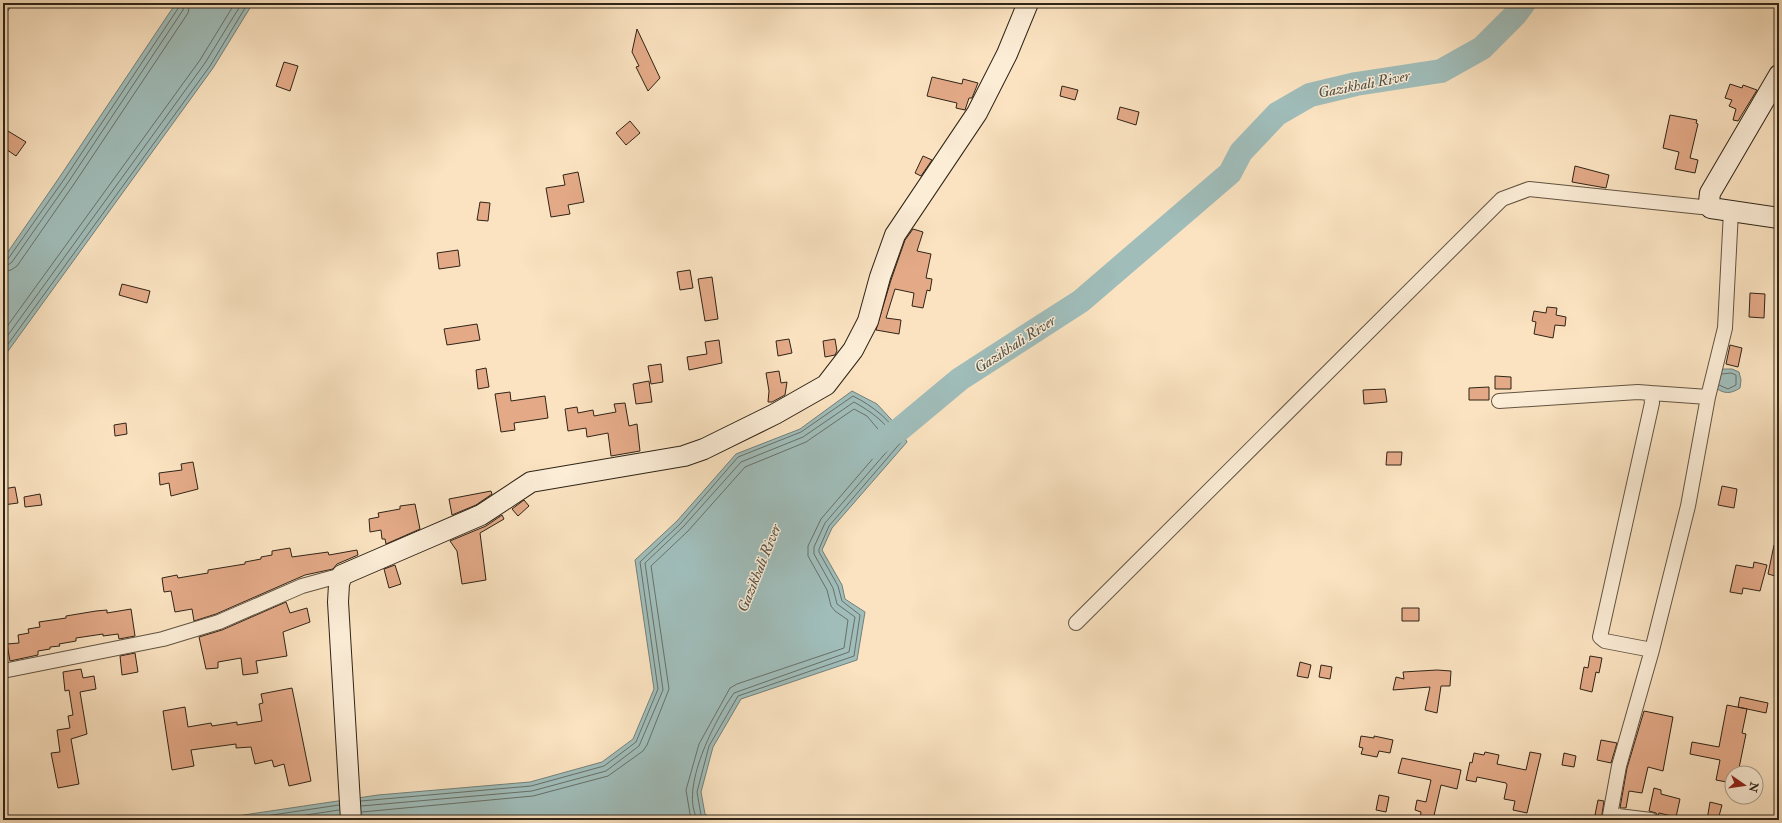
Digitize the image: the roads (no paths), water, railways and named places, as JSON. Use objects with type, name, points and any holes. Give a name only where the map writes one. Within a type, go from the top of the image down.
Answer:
[{"type":"street","points":[[3,671],[163,639],[219,622],[302,586],[342,575],[481,515],[531,482],[684,456],[704,449],[746,428],[826,385],[853,350],[868,321],[880,277],[895,235],[920,195],[977,113],[1007,54],[1028,3]]},
{"type":"street","points":[[1711,208],[1709,202],[1710,194],[1779,75]]},
{"type":"street","points":[[1076,623],[1502,199],[1528,189],[1711,208],[1779,218]]},
{"type":"street","points":[[1651,820],[1610,815],[1619,766],[1652,650],[1688,506],[1708,397],[1725,328],[1731,211]]},
{"type":"street","points":[[1499,401],[1638,392],[1708,397]]},
{"type":"street","points":[[1651,393],[1652,403],[1600,637],[1605,641],[1652,650]]},
{"type":"street","points":[[342,575],[339,584],[338,602],[351,820]]},
{"type":"water","points":[[176,3],[253,3],[213,68],[3,358],[3,259]]},
{"type":"water","points":[[1722,369],[1732,369],[1739,372],[1741,380],[1740,388],[1728,392],[1716,388],[1716,374]]},
{"type":"water","points":[[852,391],[877,404],[900,429],[907,442],[832,528],[822,550],[842,585],[845,599],[865,612],[857,660],[741,699],[713,747],[701,792],[705,814],[715,820],[210,820],[378,795],[530,782],[602,762],[633,739],[654,689],[635,560],[677,521],[736,454],[800,429]]},
{"type":"water","points":[[812,816],[846,820],[789,820]]},
{"type":"waterway","name":"Gazikhali River","points":[[872,447],[900,429],[960,379],[1081,301],[1230,173],[1241,152],[1277,114],[1310,95],[1356,84],[1441,71],[1482,48],[1515,15],[1524,3]]}]
